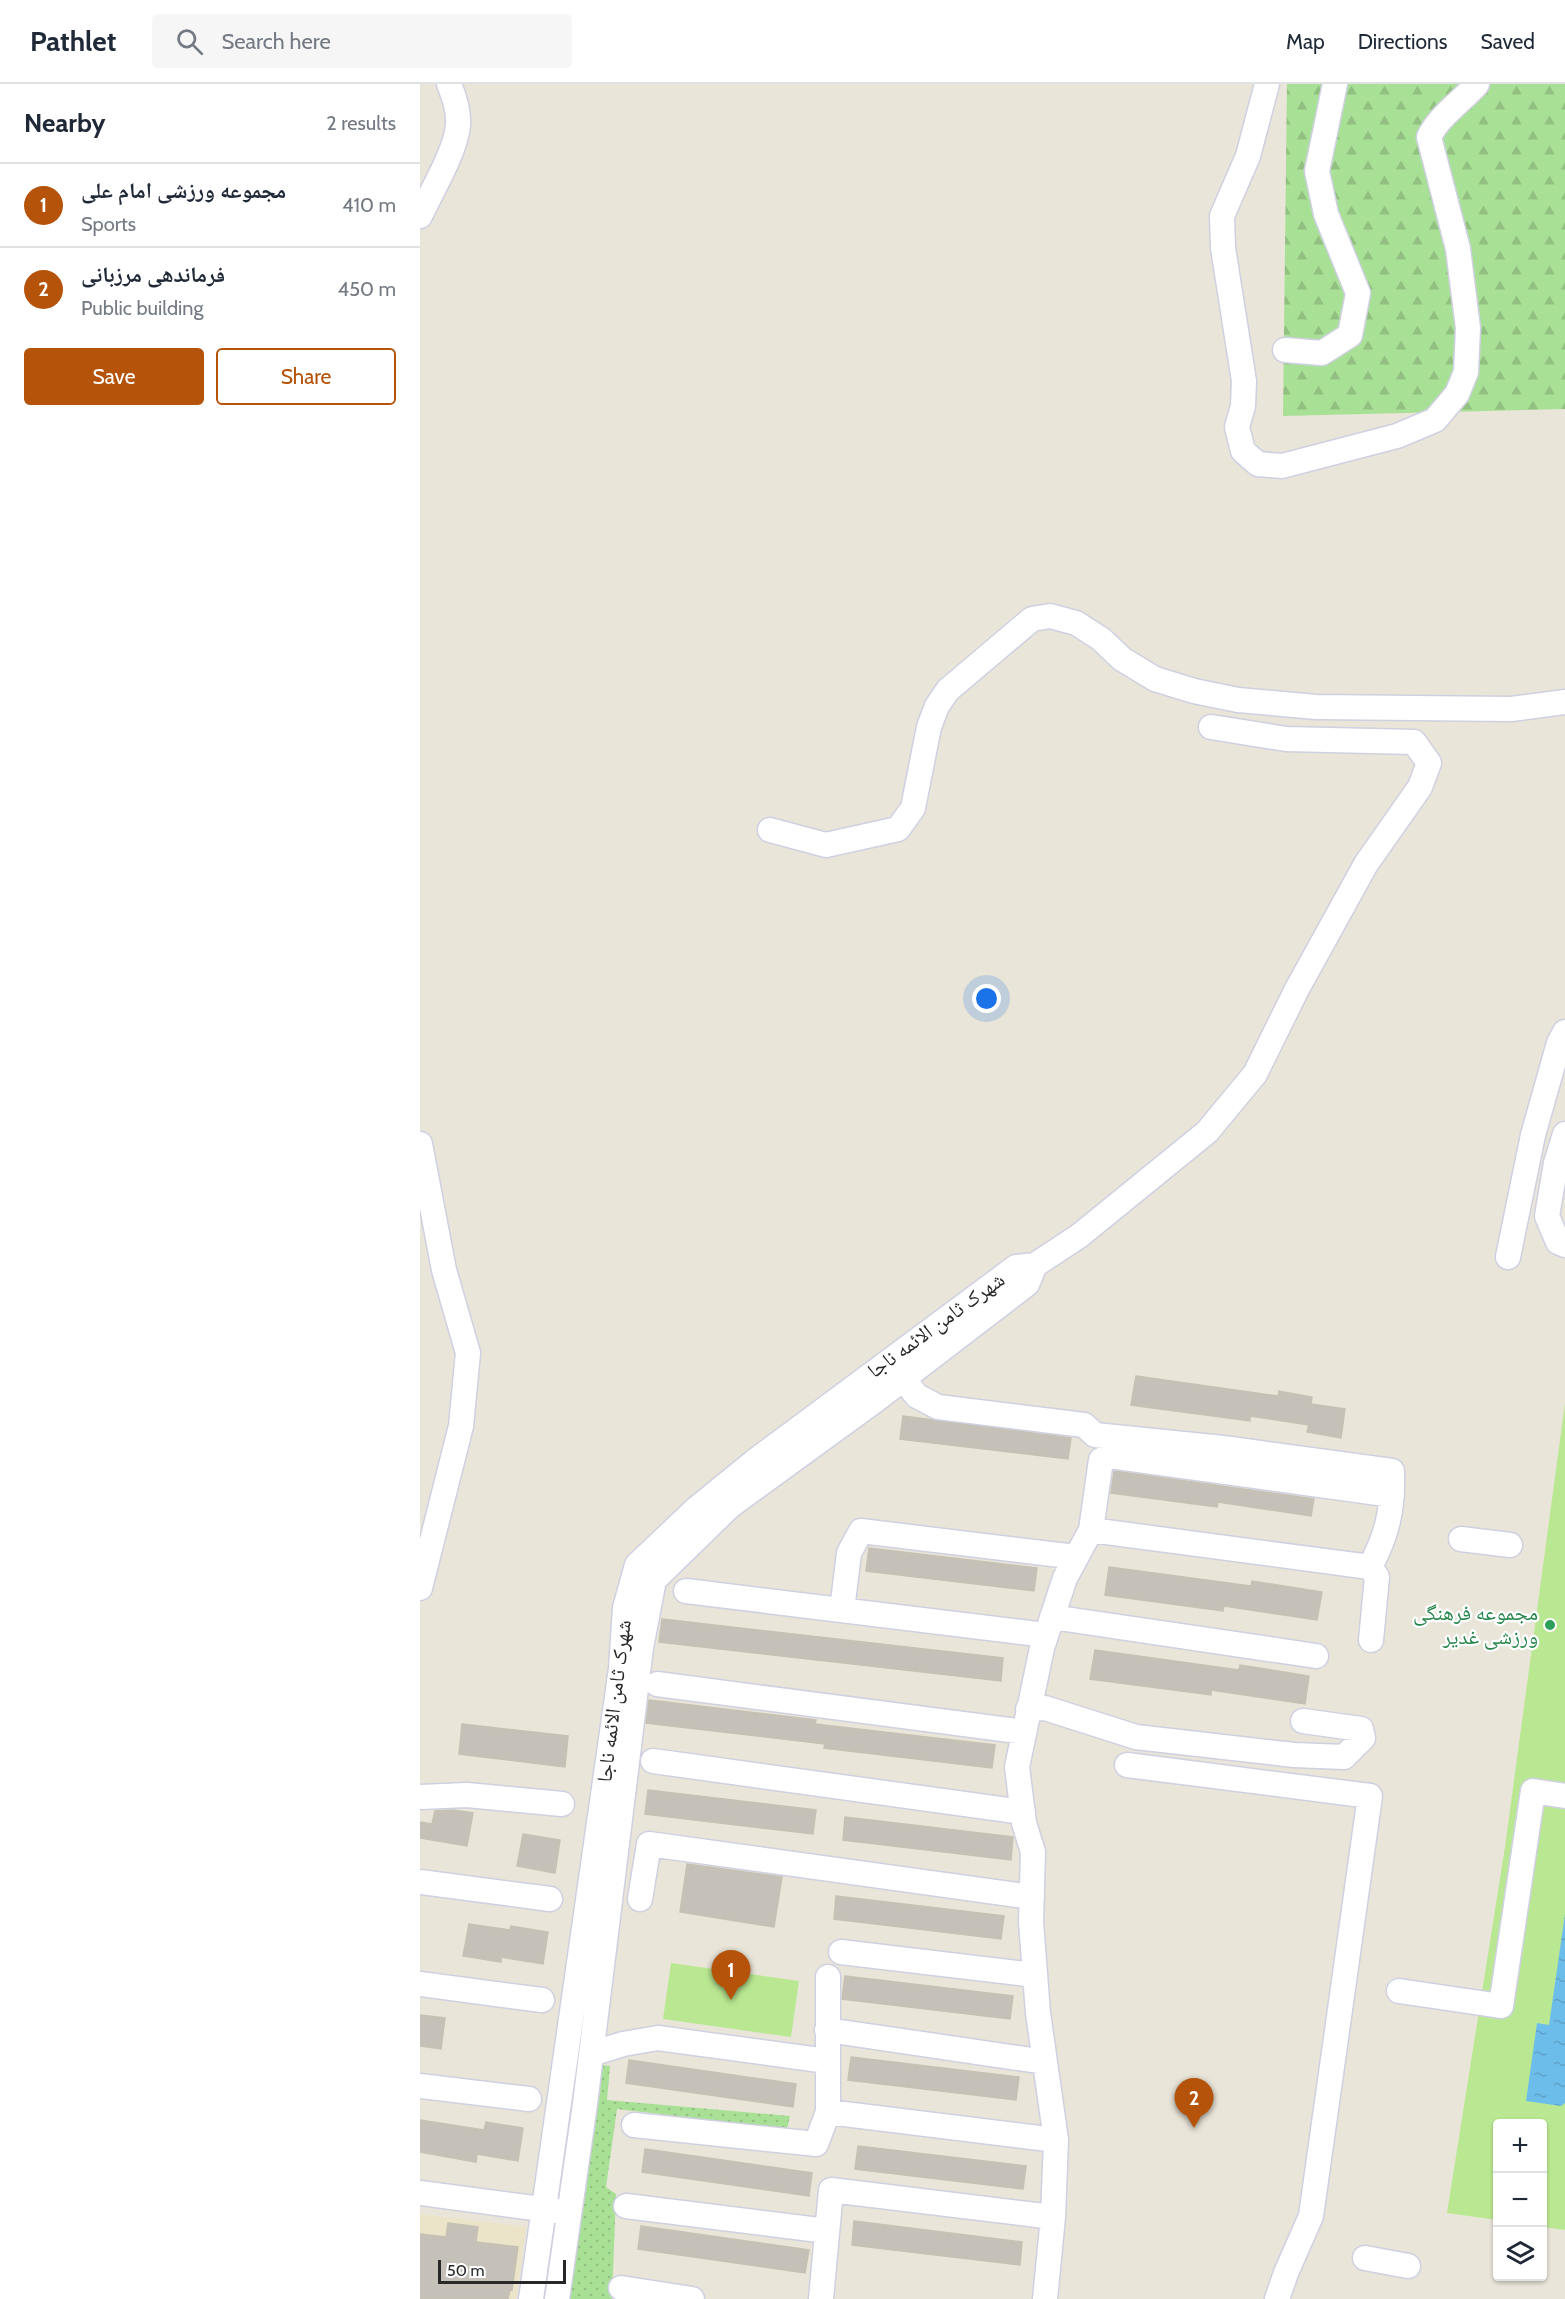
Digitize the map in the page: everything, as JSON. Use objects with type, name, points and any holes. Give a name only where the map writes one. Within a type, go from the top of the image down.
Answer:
[{"type":"street","points":[[1268,84],[1248,156],[1222,216],[1223,248],[1244,381],[1243,406],[1237,427],[1243,451],[1258,464],[1282,466],[1397,436],[1435,420],[1457,394],[1466,372],[1468,328],[1458,249],[1428,137],[1435,124],[1460,103],[1477,84]]},
{"type":"street","points":[[1285,350],[1322,353],[1350,335],[1358,293],[1326,214],[1317,171],[1335,84]]},
{"type":"street","points":[[420,216],[450,154],[458,125],[453,89]]},
{"type":"street","points":[[770,830],[826,845],[898,829],[913,808],[928,727],[937,706],[948,690],[1032,619],[1050,616],[1076,623],[1101,639],[1122,659],[1155,679],[1194,691],[1238,700],[1316,707],[1511,710],[1565,702]]},
{"type":"street","points":[[1035,1265],[1079,1236],[1207,1132],[1256,1074],[1297,989],[1366,864],[1420,786],[1429,762],[1414,742],[1286,739],[1211,727]]},
{"type":"street","points":[[1508,1257],[1533,1136],[1559,1043],[1565,1032]]},
{"type":"street","points":[[1565,1134],[1556,1162],[1546,1216],[1558,1242],[1565,1245]]},
{"type":"street","points":[[420,1144],[444,1270],[468,1353],[462,1426],[420,1588]]},
{"type":"street","name":"شهرک ثامن الائمه ناجا","points":[[531,2299],[544,2210],[601,1882],[631,1660],[654,1580],[714,1508],[755,1461],[1016,1267],[1035,1265],[1028,1284],[903,1379],[730,1506],[714,1508]]},
{"type":"street","points":[[888,1361],[917,1396],[938,1407],[1084,1425],[1095,1435],[1223,1448],[1392,1471],[1390,1517],[1382,1545],[1370,1566]]},
{"type":"street","points":[[1045,2299],[1053,2217],[1056,2140],[1038,2013],[1032,1897],[1033,1852],[1023,1812],[1017,1767],[1049,1626],[1065,1578],[1091,1530],[1101,1460],[1109,1456],[1392,1495]]},
{"type":"street","points":[[1091,1530],[1370,1566]]},
{"type":"street","points":[[843,1610],[849,1553],[861,1531],[1076,1557]]},
{"type":"street","points":[[1461,1539],[1509,1545]]},
{"type":"street","points":[[1370,1566],[1377,1577],[1371,1641]]},
{"type":"street","points":[[686,1591],[843,1610],[1049,1626],[1316,1656]]},
{"type":"street","points":[[657,1684],[1026,1720],[1046,1708],[1136,1737],[1294,1755],[1344,1757],[1363,1738],[1361,1729],[1303,1721]]},
{"type":"street","points":[[653,1761],[1023,1812]]},
{"type":"street","points":[[1127,1765],[1370,1796],[1311,2216],[1277,2299]]},
{"type":"street","points":[[1399,1991],[1501,2006],[1533,1791],[1565,1796]]},
{"type":"street","points":[[420,1797],[467,1795],[562,1804]]},
{"type":"street","points":[[640,1899],[649,1844],[1032,1897]]},
{"type":"street","points":[[420,1882],[550,1899]]},
{"type":"street","name":"شهرک ثامن الائمه ناجا","points":[[557,2299],[591,2054],[601,1882]]},
{"type":"street","points":[[841,1952],[1035,1975]]},
{"type":"street","points":[[634,2126],[816,2144],[828,2112],[828,1977]]},
{"type":"street","points":[[420,1984],[542,2000]]},
{"type":"street","points":[[827,2030],[1045,2062]]},
{"type":"street","points":[[591,2054],[623,2044],[658,2038],[827,2061]]},
{"type":"street","points":[[420,2086],[529,2099]]},
{"type":"street","points":[[828,2112],[1056,2140]]},
{"type":"street","points":[[821,2299],[831,2190],[1053,2217]]},
{"type":"street","points":[[420,2193],[569,2213]]},
{"type":"street","points":[[626,2206],[827,2231]]},
{"type":"street","points":[[1365,2258],[1408,2265]]},
{"type":"street","points":[[621,2288],[692,2299]]},
{"type":"shaded area","points":[[420,2214],[526,2227],[516,2299],[420,2299]]},
{"type":"green space","points":[[1287,84],[1565,84],[1565,409],[1283,416]]},
{"type":"green space","name":"مجموعه فرهنگی ورزشی غدیر","points":[[1565,1403],[1565,2230],[1547,2228],[1547,2119],[1493,2119],[1493,2219],[1447,2213],[1505,1847]]},
{"type":"green space","points":[[671,1963],[799,1981],[791,2037],[663,2019]]},
{"type":"green space","points":[[602,2065],[610,2066],[607,2100],[790,2116],[787,2129],[617,2109],[606,2187],[616,2194],[612,2299],[569,2299]]},
{"type":"water","points":[[1565,1914],[1565,2103],[1561,2106],[1526,2101],[1537,2023],[1549,2025]]},
{"type":"building","points":[[1136,1376],[1278,1396],[1279,1391],[1312,1397],[1311,1404],[1345,1409],[1341,1438],[1307,1432],[1309,1425],[1250,1416],[1250,1421],[1131,1405]]},
{"type":"building","points":[[903,1416],[1071,1438],[1068,1459],[900,1439]]},
{"type":"building","points":[[1114,1471],[1314,1499],[1311,1516],[1218,1502],[1217,1507],[1111,1493]]},
{"type":"building","points":[[869,1548],[1037,1568],[1034,1591],[866,1571]]},
{"type":"building","points":[[1109,1567],[1251,1586],[1252,1581],[1322,1592],[1317,1620],[1224,1606],[1223,1611],[1105,1595]]},
{"type":"building","points":[[662,1619],[1003,1658],[1001,1681],[659,1642]]},
{"type":"building","points":[[1095,1650],[1239,1670],[1240,1665],[1309,1676],[1305,1704],[1211,1690],[1211,1695],[1090,1679]]},
{"type":"building","points":[[649,1700],[816,1720],[815,1724],[995,1745],[992,1768],[824,1748],[825,1744],[646,1723]]},
{"type":"building","points":[[462,1724],[568,1736],[565,1767],[459,1754]]},
{"type":"building","points":[[648,1790],[816,1810],[813,1834],[645,1814]]},
{"type":"building","points":[[453,1810],[473,1813],[467,1846],[420,1838],[420,1822],[432,1824],[435,1811]]},
{"type":"building","points":[[845,1817],[1013,1837],[1011,1860],[843,1840]]},
{"type":"building","points":[[523,1834],[560,1840],[555,1873],[517,1866]]},
{"type":"building","points":[[687,1864],[782,1877],[774,1927],[680,1912]]},
{"type":"building","points":[[836,1896],[1004,1916],[1001,1939],[834,1919]]},
{"type":"building","points":[[469,1924],[510,1930],[511,1926],[548,1932],[543,1964],[501,1957],[501,1962],[463,1956]]},
{"type":"building","points":[[845,1976],[1013,1996],[1010,2019],[842,1999]]},
{"type":"building","points":[[420,2015],[445,2018],[441,2049],[420,2046]]},
{"type":"building","points":[[851,2057],[1019,2077],[1016,2100],[848,2080]]},
{"type":"building","points":[[629,2060],[796,2084],[793,2107],[626,2083]]},
{"type":"building","points":[[420,2120],[484,2130],[486,2122],[523,2128],[518,2161],[477,2154],[476,2162],[420,2152]]},
{"type":"building","points":[[858,2146],[1026,2166],[1023,2189],[855,2169]]},
{"type":"building","points":[[645,2149],[812,2173],[809,2196],[642,2172]]},
{"type":"building","points":[[854,2221],[1022,2242],[1020,2265],[852,2245]]},
{"type":"building","points":[[448,2223],[478,2227],[476,2242],[518,2247],[512,2290],[510,2289],[508,2299],[420,2299],[420,2234],[446,2237]]},
{"type":"building","points":[[641,2226],[809,2250],[805,2273],[638,2249]]},
{"type":"place","name":"مجموعه فرهنگی ورزشی غدیر","points":[[1550,1625]]},
{"type":"place","name":"مجموعه ورزشی امام علی","points":[[731,2000]]},
{"type":"place","name":"فرماندهی مرزبانی","points":[[1194,2128]]}]
